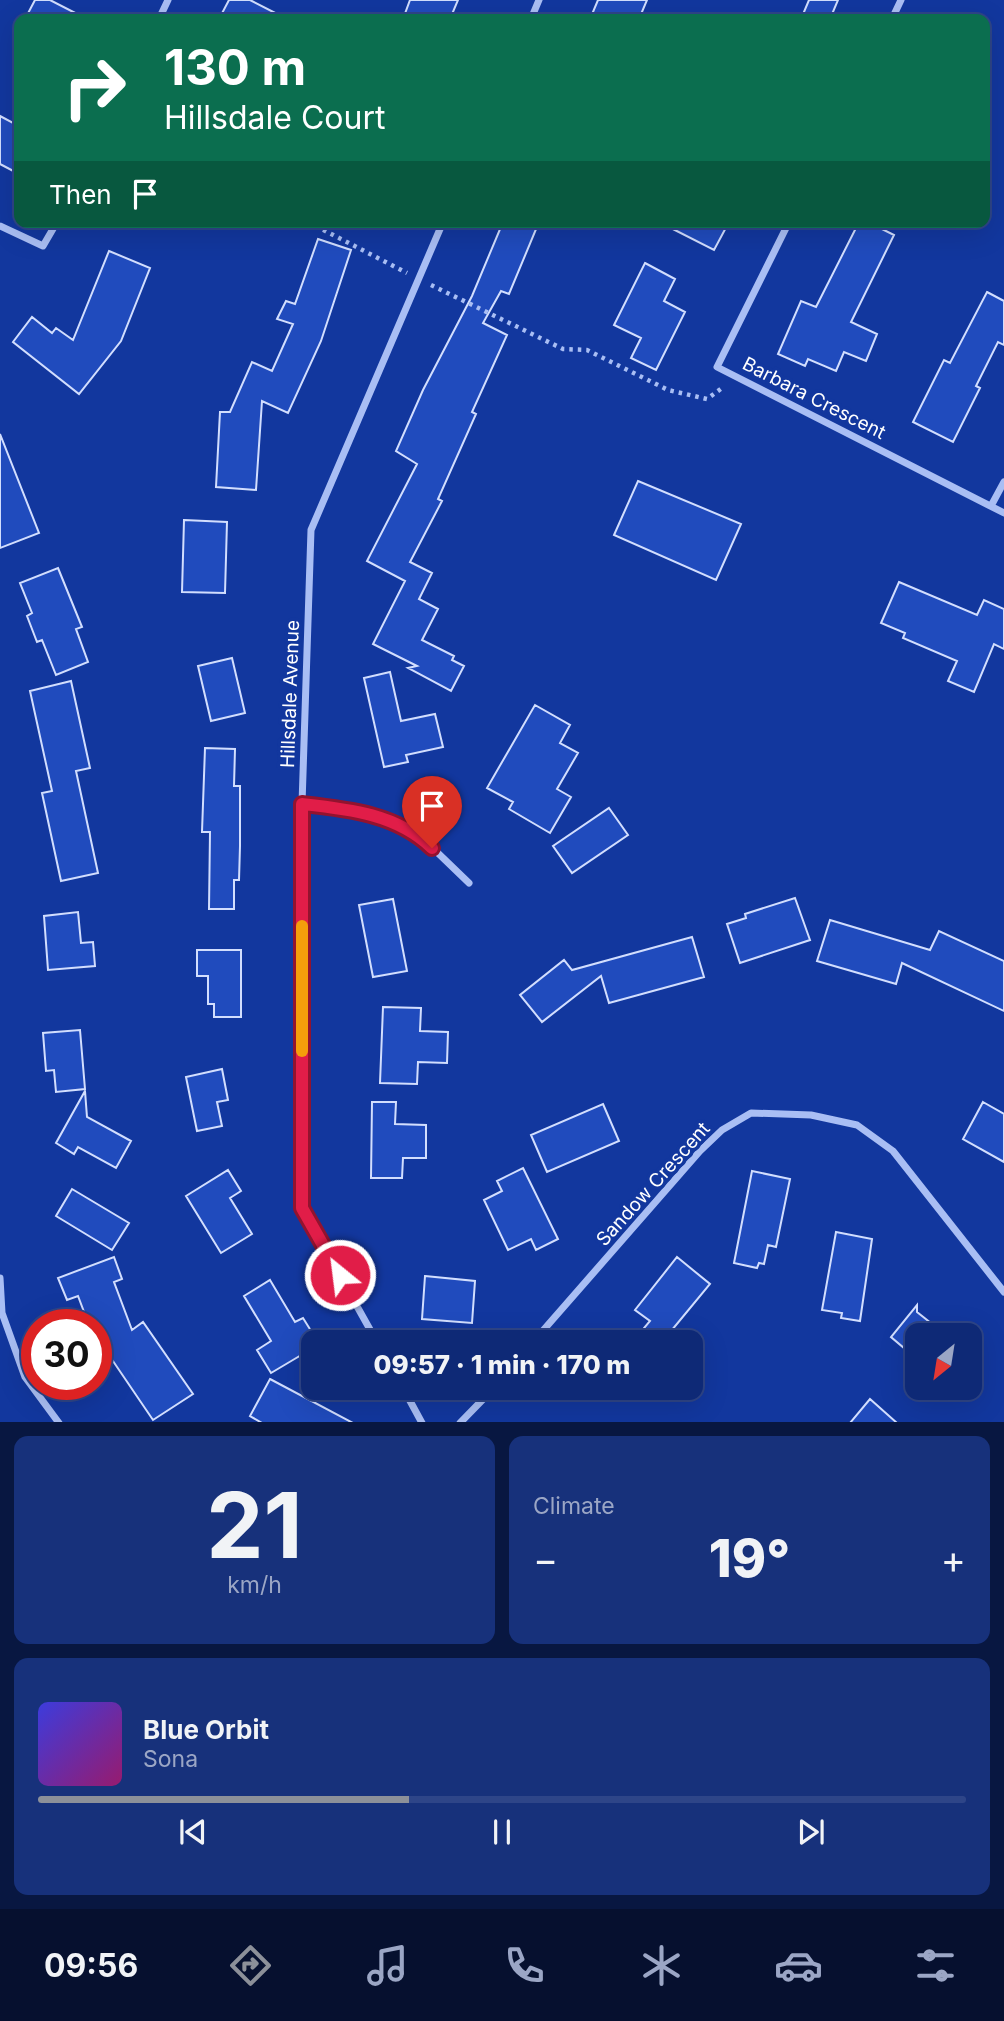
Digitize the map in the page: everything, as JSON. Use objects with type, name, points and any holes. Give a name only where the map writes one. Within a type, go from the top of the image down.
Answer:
[{"type":"street","points":[[0,226],[43,246],[54,228]]},
{"type":"street","name":"Hillsdale Avenue","points":[[370,1330],[302,1208],[302,804],[311,530],[440,228]]},
{"type":"street","name":"Barbara Crescent","points":[[786,228],[717,366],[1004,513]]},
{"type":"street","points":[[991,506],[1004,482]]},
{"type":"street","points":[[302,804],[354,810],[414,830],[469,883]]},
{"type":"street","name":"Sandow Crescent","points":[[543,1330],[700,1151],[722,1130],[751,1113],[811,1115],[857,1125],[893,1151],[1004,1292]]},
{"type":"street","points":[[0,1278],[2,1313],[25,1377],[58,1422]]},
{"type":"street","points":[[410,1400],[421,1422]]},
{"type":"street","points":[[461,1422],[482,1400]]},
{"type":"path","points":[[320,228],[563,349],[587,350],[668,390],[707,399],[737,377]]},
{"type":"building","points":[[35,0],[50,0],[77,14],[28,14]]},
{"type":"building","points":[[229,0],[250,0],[277,14],[222,14]]},
{"type":"building","points":[[410,0],[458,0],[452,14],[405,14]]},
{"type":"building","points":[[598,0],[647,0],[641,14],[592,14]]},
{"type":"building","points":[[809,0],[838,0],[832,14],[803,14]]},
{"type":"building","points":[[0,116],[14,123],[14,171],[0,164]]},
{"type":"building","points":[[500,228],[536,228],[509,294],[501,291],[483,323],[507,335],[472,412],[476,414],[438,499],[442,501],[410,562],[432,573],[419,599],[438,609],[422,640],[454,656],[452,660],[464,666],[451,691],[408,668],[417,666],[373,644],[405,581],[367,561],[417,464],[396,451],[423,390],[472,296]]},
{"type":"building","points":[[671,228],[726,228],[714,250]]},
{"type":"building","points":[[856,228],[880,228],[894,235],[851,322],[877,334],[866,361],[844,352],[836,371],[808,359],[805,366],[778,354],[801,301],[816,307]]},
{"type":"building","points":[[318,239],[351,250],[321,341],[288,413],[262,401],[256,490],[216,487],[220,412],[230,412],[252,362],[272,371],[293,324],[277,319],[286,301],[295,304]]},
{"type":"building","points":[[109,251],[150,268],[121,341],[79,394],[13,342],[32,317],[52,333],[56,328],[73,340]]},
{"type":"building","points":[[645,263],[675,279],[664,301],[685,312],[656,370],[631,358],[641,338],[614,325]]},
{"type":"building","points":[[987,292],[1004,301],[1004,345],[998,342],[976,386],[980,388],[953,442],[913,422],[944,360],[950,363]]},
{"type":"building","points":[[0,434],[39,533],[0,548]]},
{"type":"building","points":[[638,481],[741,524],[716,580],[614,535]]},
{"type":"building","points":[[184,520],[227,522],[225,593],[182,592]]},
{"type":"building","points":[[58,568],[82,627],[76,629],[88,662],[56,675],[42,640],[37,642],[27,616],[32,613],[20,583]]},
{"type":"building","points":[[899,582],[977,615],[984,600],[1004,609],[1004,649],[994,644],[974,692],[948,681],[957,661],[903,638],[905,633],[881,623]]},
{"type":"building","points":[[232,658],[245,713],[211,721],[198,666]]},
{"type":"building","points":[[390,672],[401,721],[435,714],[443,747],[406,755],[408,762],[384,767],[364,678]]},
{"type":"building","points":[[71,681],[90,768],[76,771],[98,873],[61,881],[42,793],[52,791],[30,691]]},
{"type":"building","points":[[535,705],[570,725],[560,743],[578,753],[557,789],[571,797],[550,833],[509,809],[513,802],[487,788]]},
{"type":"building","points":[[205,748],[235,749],[234,786],[240,786],[240,846],[239,880],[234,880],[234,909],[209,909],[210,832],[202,832]]},
{"type":"building","points":[[609,808],[628,835],[572,873],[553,846]]},
{"type":"building","points":[[795,898],[810,940],[740,963],[727,924],[746,918],[745,914]]},
{"type":"building","points":[[393,899],[407,971],[373,977],[359,905]]},
{"type":"building","points":[[78,912],[81,943],[93,942],[95,966],[48,970],[44,916]]},
{"type":"building","points":[[830,920],[930,950],[939,931],[1004,961],[1004,1011],[902,963],[896,984],[817,961]]},
{"type":"building","points":[[692,937],[704,977],[609,1003],[601,976],[542,1022],[520,995],[564,960],[572,970]]},
{"type":"building","points":[[197,950],[241,950],[241,1017],[214,1017],[214,1004],[208,1004],[208,976],[197,976]]},
{"type":"building","points":[[383,1007],[421,1008],[420,1031],[448,1032],[447,1063],[418,1062],[417,1084],[380,1083]]},
{"type":"building","points":[[80,1030],[85,1089],[56,1092],[54,1070],[46,1071],[43,1033]]},
{"type":"building","points":[[222,1069],[228,1100],[217,1102],[222,1126],[197,1131],[186,1077]]},
{"type":"building","points":[[85,1091],[87,1117],[131,1141],[116,1168],[78,1147],[74,1154],[56,1143]]},
{"type":"building","points":[[372,1102],[396,1102],[395,1124],[426,1125],[426,1158],[403,1158],[402,1178],[371,1178]]},
{"type":"building","points":[[983,1102],[1004,1114],[1004,1162],[963,1139]]},
{"type":"building","points":[[603,1104],[619,1141],[547,1172],[531,1135]]},
{"type":"building","points":[[523,1168],[558,1239],[536,1250],[531,1239],[508,1250],[484,1200],[502,1191],[497,1181]]},
{"type":"building","points":[[228,1170],[241,1191],[230,1198],[252,1234],[221,1253],[186,1196]]},
{"type":"building","points":[[752,1171],[790,1179],[776,1247],[768,1245],[764,1264],[759,1263],[757,1268],[734,1263]]},
{"type":"building","points":[[72,1189],[129,1223],[112,1250],[56,1216]]},
{"type":"building","points":[[836,1232],[872,1239],[860,1321],[841,1318],[842,1313],[822,1310]]},
{"type":"building","points":[[114,1257],[122,1279],[114,1282],[132,1330],[143,1322],[193,1394],[153,1420],[112,1360],[112,1309],[83,1309],[78,1296],[67,1300],[58,1278]]},
{"type":"building","points":[[677,1257],[710,1284],[672,1330],[647,1330],[644,1328],[650,1321],[635,1310]]},
{"type":"building","points":[[425,1276],[475,1281],[472,1323],[422,1319]]},
{"type":"building","points":[[270,1280],[295,1322],[303,1318],[310,1330],[301,1330],[301,1355],[271,1373],[257,1350],[271,1341],[244,1296]]},
{"type":"building","points":[[917,1305],[917,1312],[931,1323],[905,1323],[905,1349],[891,1337]]},
{"type":"building","points":[[270,1379],[301,1395],[301,1400],[310,1400],[351,1422],[260,1422],[250,1416]]},
{"type":"building","points":[[870,1399],[896,1422],[851,1422]]},
{"type":"slow traffic","points":[[302,926],[302,1051]]},
{"type":"route","points":[[340,1275],[302,1208],[302,804],[354,810],[414,830],[432,848]]}]
